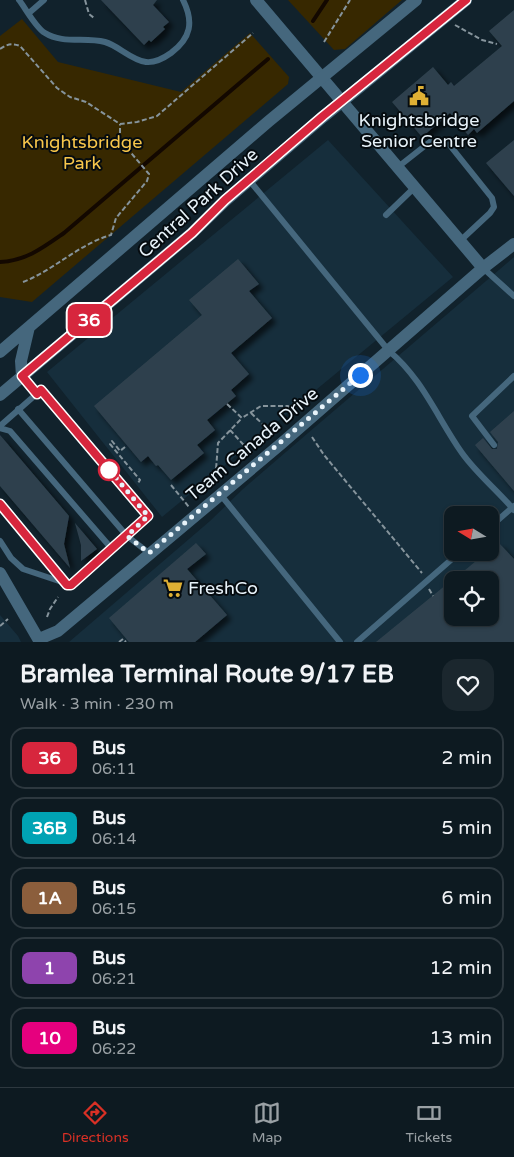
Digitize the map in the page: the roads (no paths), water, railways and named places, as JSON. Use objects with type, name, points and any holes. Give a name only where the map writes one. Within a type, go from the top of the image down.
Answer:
[{"type":"street","points":[[256,0],[483,268]]},
{"type":"street","name":"Central Park Drive","points":[[0,352],[322,77],[416,0]]},
{"type":"street","name":"Central Park Drive","points":[[0,395],[192,233],[225,200],[466,0]]},
{"type":"street","name":"Team Canada Drive","points":[[40,641],[58,631],[389,351],[483,268],[514,244]]},
{"type":"street","points":[[22,376],[21,361],[28,327]]},
{"type":"street","points":[[0,573],[40,641]]},
{"type":"lane","points":[[19,0],[43,32],[56,38],[104,42],[147,62],[158,61],[168,55],[179,47],[186,38],[190,26],[189,14],[183,0]]},
{"type":"lane","points":[[29,13],[44,0]]},
{"type":"lane","points":[[398,167],[431,141],[439,140],[448,143],[492,198],[494,207],[460,241]]},
{"type":"lane","points":[[249,180],[389,351],[413,376],[464,456],[513,508],[499,520]]},
{"type":"lane","points":[[386,215],[415,187]]},
{"type":"lane","points":[[483,268],[514,296]]},
{"type":"lane","points":[[22,376],[37,394]]},
{"type":"lane","points":[[494,445],[472,416],[514,376]]},
{"type":"lane","points":[[0,541],[17,565],[23,569],[71,585],[127,536],[148,516],[41,390],[0,427],[10,431],[112,549]]},
{"type":"lane","points":[[18,409],[127,536],[149,553]]},
{"type":"lane","points":[[217,497],[340,642]]},
{"type":"lane","points":[[0,504],[67,585]]},
{"type":"lane","points":[[357,642],[450,561]]},
{"type":"waterway","points":[[313,21],[327,0]]},
{"type":"waterway","points":[[0,262],[26,256],[64,233],[268,59]]},
{"type":"place","name":"Knightsbridge Senior Centre","points":[[419,96]]},
{"type":"place","name":"FreshCo","points":[[173,588]]},
{"type":"park label","name":"Knightsbridge Park","points":[[82,152]]}]
